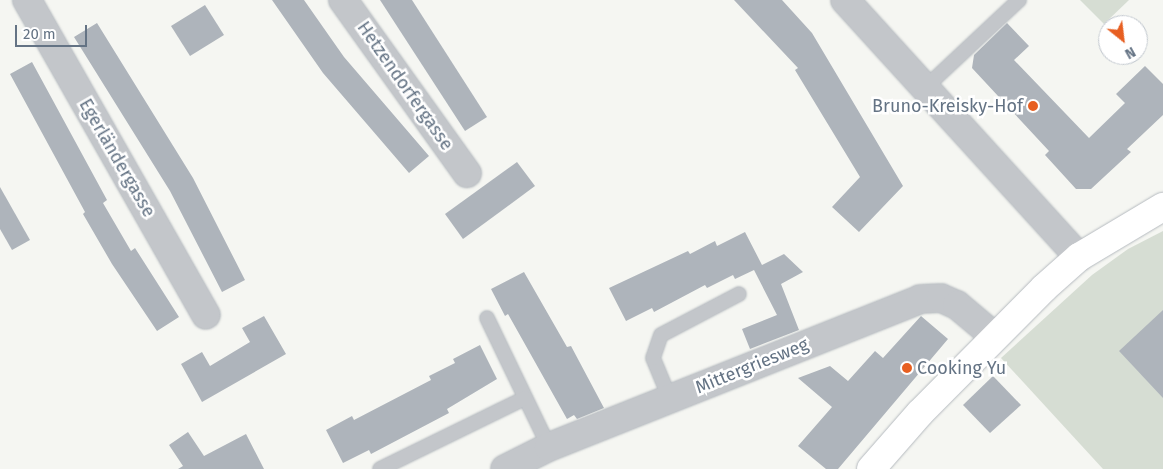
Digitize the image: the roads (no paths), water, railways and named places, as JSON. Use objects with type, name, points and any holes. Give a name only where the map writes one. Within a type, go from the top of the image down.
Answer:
[{"type":"main road","points":[[871,469],[994,336],[1079,257],[1163,207]]},
{"type":"street","name":"Egerländergasse","points":[[27,0],[206,315]]},
{"type":"street","name":"Hetzendorfergasse","points":[[343,0],[467,173]]},
{"type":"street","points":[[845,0],[1079,257]]},
{"type":"street","name":"Mittergriesweg","points":[[505,469],[549,447],[920,299],[941,298],[958,305],[994,336]]},
{"type":"lane","points":[[925,88],[1019,0]]},
{"type":"lane","points":[[670,399],[653,358],[655,346],[661,335],[739,294]]},
{"type":"lane","points":[[487,318],[549,447]]},
{"type":"lane","points":[[380,469],[525,398]]},
{"type":"place","name":"Bruno-Kreisky-Hof","points":[[1033,106]]},
{"type":"place","name":"Cooking Yu","points":[[907,368]]}]
